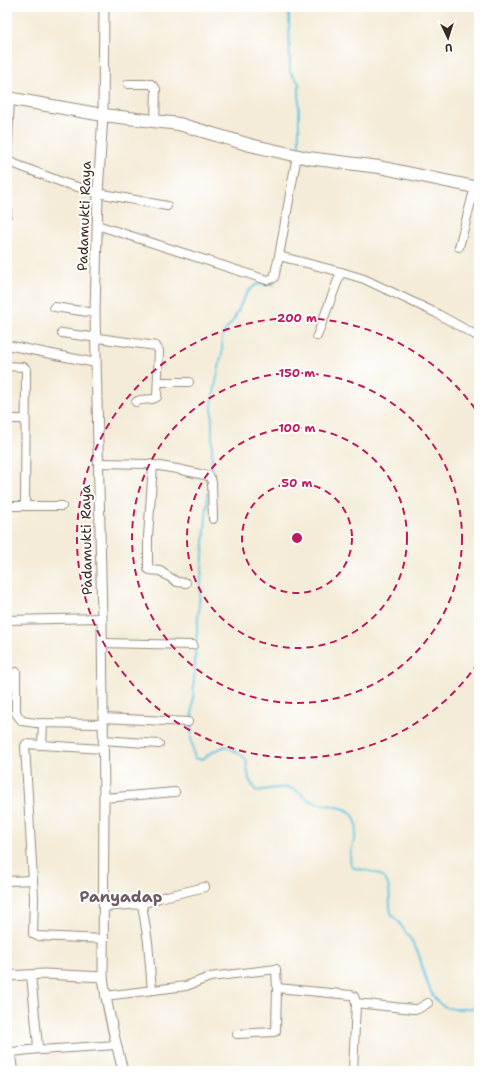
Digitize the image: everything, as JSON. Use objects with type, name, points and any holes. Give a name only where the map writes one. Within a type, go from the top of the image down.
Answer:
[{"type":"main road","points":[[9,98],[102,114],[179,124],[250,145],[297,155],[379,167],[477,187]]},
{"type":"street","name":"Padamukti Raya","points":[[104,7],[95,313],[102,618],[104,798],[103,977],[116,1045],[123,1071]]},
{"type":"street","points":[[128,84],[151,84],[156,89],[156,121]]},
{"type":"street","points":[[7,215],[9,98]]},
{"type":"street","points":[[97,225],[267,280],[274,278],[297,155]]},
{"type":"street","points":[[7,161],[64,183],[98,193],[167,206]]},
{"type":"street","points":[[459,247],[477,187]]},
{"type":"street","points":[[279,256],[364,279],[436,313],[479,337]]},
{"type":"street","points":[[317,336],[341,272]]},
{"type":"street","points":[[54,307],[95,313]]},
{"type":"street","points":[[62,333],[96,339],[156,346],[159,351],[157,397],[155,399],[138,400],[136,402]]},
{"type":"street","points":[[7,345],[96,363]]},
{"type":"street","points":[[7,366],[24,366],[25,368],[25,506]]},
{"type":"street","points":[[158,382],[189,382]]},
{"type":"street","points":[[7,419],[26,419]]},
{"type":"street","points":[[99,463],[153,465],[209,476],[212,483],[213,519]]},
{"type":"street","points":[[153,465],[148,537],[148,569],[160,571],[177,582],[186,584]]},
{"type":"street","points":[[7,506],[62,506]]},
{"type":"street","points":[[7,620],[102,618]]},
{"type":"street","points":[[102,643],[193,645]]},
{"type":"street","points":[[16,672],[16,713],[22,721],[43,723],[103,721],[188,722]]},
{"type":"street","points":[[42,745],[43,723]]},
{"type":"street","points":[[104,939],[34,935],[33,880],[24,746],[26,744],[159,744]]},
{"type":"street","points":[[104,798],[175,792]]},
{"type":"street","points":[[7,881],[33,880]]},
{"type":"street","points":[[103,907],[142,904],[159,898],[205,887]]},
{"type":"street","points":[[142,904],[148,942],[152,990]]},
{"type":"street","points":[[107,996],[186,986],[210,977],[274,969],[276,970],[277,988],[275,1032],[237,1034]]},
{"type":"street","points":[[7,976],[44,974],[103,977]]},
{"type":"street","points":[[31,975],[39,1049]]},
{"type":"street","points":[[277,988],[354,996],[356,1003],[353,1071]]},
{"type":"street","points":[[356,1003],[413,1009],[418,1009],[428,1003]]},
{"type":"street","points":[[13,1071],[12,1052],[116,1045]]},
{"type":"waterway","points":[[290,7],[290,72],[299,83],[299,151]]},
{"type":"waterway","points":[[283,255],[299,163]]},
{"type":"waterway","points":[[211,475],[212,403],[222,352],[223,336],[235,317],[248,291],[258,284],[273,285],[275,280]]},
{"type":"waterway","points":[[208,493],[196,642],[191,737],[194,756],[196,759],[203,759],[212,752],[226,746],[244,757],[246,760],[249,779],[256,791],[290,788],[296,790],[311,801],[343,808],[349,811],[353,816],[357,827],[350,856],[352,867],[374,872],[385,879],[389,887],[392,915],[417,950],[427,982],[435,999],[448,1008],[466,1009],[479,1006]]},
{"type":"district","name":"Panyadap","points":[[121,896]]}]
